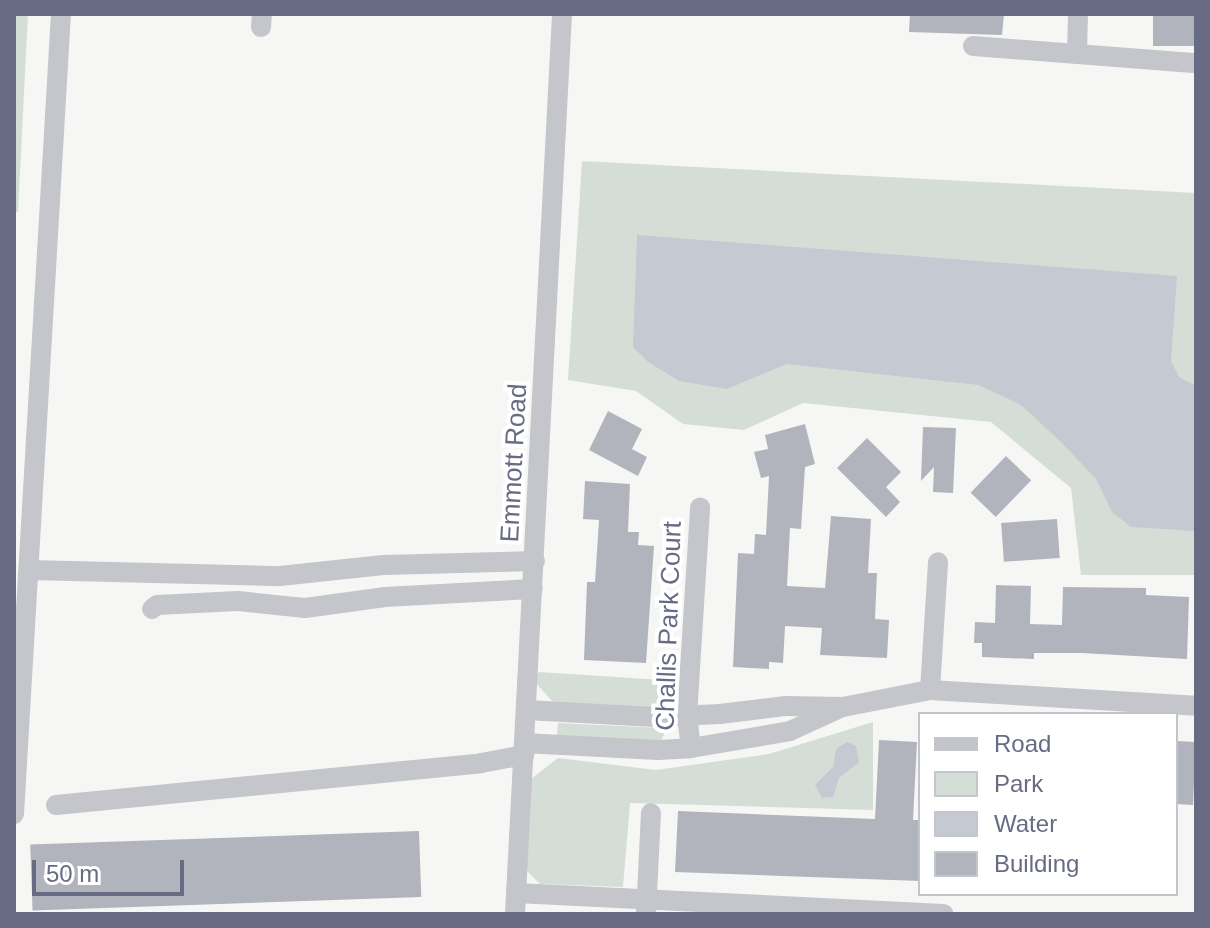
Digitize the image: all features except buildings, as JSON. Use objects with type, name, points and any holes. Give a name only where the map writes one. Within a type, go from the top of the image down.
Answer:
[{"type":"street","points":[[14,814],[61,14]]},
{"type":"street","name":"Emmott Road","points":[[515,914],[562,14]]},
{"type":"street","points":[[1077,54],[1078,14]]},
{"type":"street","points":[[973,46],[1196,63]]},
{"type":"street","name":"Challis Park Court","points":[[691,748],[687,716],[700,507]]},
{"type":"street","points":[[29,570],[280,576],[383,565],[535,561]]},
{"type":"street","points":[[930,690],[938,562]]},
{"type":"street","points":[[152,609],[157,605],[238,601],[305,608],[385,597],[533,589]]},
{"type":"street","points":[[526,710],[687,716],[785,706],[843,707],[930,690],[1196,706]]},
{"type":"street","points":[[56,805],[481,763],[524,749],[691,748],[790,731],[843,707]]},
{"type":"street","points":[[646,907],[651,813]]},
{"type":"street","points":[[516,893],[646,907],[943,914]]},
{"type":"green space","points":[[14,14],[28,14],[18,212],[14,212]]},
{"type":"green space","points":[[582,161],[1196,193],[1196,575],[1081,575],[1071,488],[991,422],[803,403],[744,430],[683,424],[636,391],[568,380]]},
{"type":"green space","points":[[539,672],[678,681],[679,695],[663,710],[554,703],[534,681]]},
{"type":"green space","points":[[873,722],[873,810],[630,803],[623,887],[540,884],[517,861],[531,779],[558,758],[656,770],[769,754]]},
{"type":"green space","points":[[558,723],[664,728],[664,735],[660,741],[557,735]]},
{"type":"water","points":[[637,235],[1177,276],[1171,361],[1179,377],[1196,386],[1196,531],[1131,527],[1112,512],[1096,479],[1060,441],[1021,405],[979,385],[787,364],[727,389],[679,381],[648,362],[633,347]]},
{"type":"water","points":[[847,742],[856,746],[859,762],[839,778],[833,797],[822,798],[815,785],[833,767],[836,749]]}]
